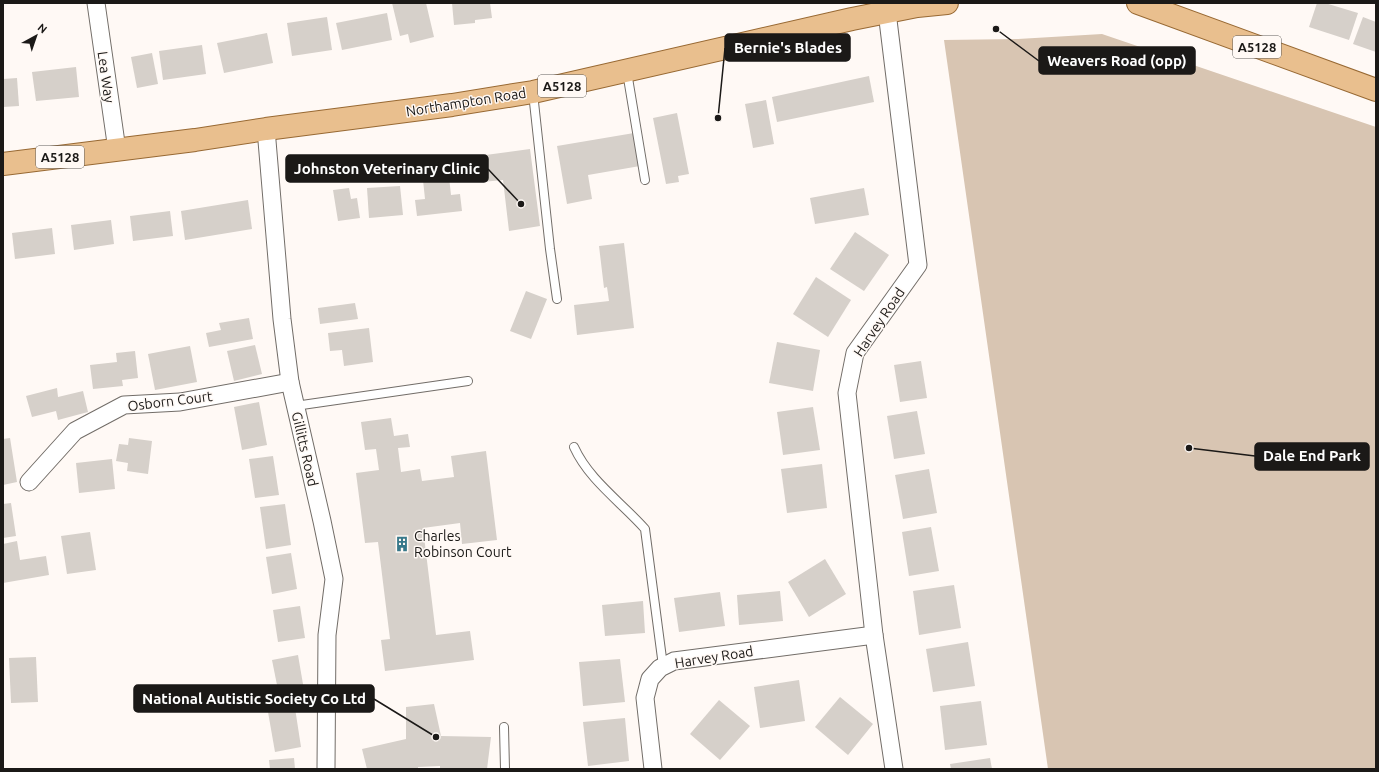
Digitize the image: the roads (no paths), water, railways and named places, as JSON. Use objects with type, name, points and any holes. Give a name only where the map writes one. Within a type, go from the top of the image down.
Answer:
[{"type":"main road","name":"Northampton Road","points":[[3,164],[424,109],[533,92],[822,25],[917,5],[947,3]]},
{"type":"main road","name":"A5128","points":[[1138,3],[1376,90]]},
{"type":"street","name":"Lea Way","points":[[96,3],[117,150]]},
{"type":"street","name":"Harvey Road","points":[[887,12],[918,265],[855,353],[847,393],[874,636],[894,769]]},
{"type":"street","name":"Gillitts Road","points":[[266,129],[282,319],[290,382],[334,579],[326,635],[326,769]]},
{"type":"street","name":"Osborn Court","points":[[29,482],[76,431],[124,405],[180,402],[290,382]]},
{"type":"street","name":"Harvey Road","points":[[653,769],[645,698],[650,680],[663,666],[674,661],[874,636]]},
{"type":"lane","points":[[627,71],[645,180]]},
{"type":"lane","points":[[533,92],[557,300]]},
{"type":"lane","points":[[295,406],[468,381]]},
{"type":"lane","points":[[574,447],[584,466],[594,478],[635,517],[645,529],[663,666]]},
{"type":"lane","points":[[504,727],[505,769]]},
{"type":"place","name":"Weavers Road (opp)","points":[[996,29]]},
{"type":"place","name":"Bernie's Blades","points":[[718,118]]},
{"type":"place","name":"Johnston Veterinary Clinic","points":[[521,204]]},
{"type":"place","name":"Dale End Park","points":[[1189,448]]},
{"type":"place","name":"Charles Robinson Court","points":[[402,544]]},
{"type":"place","name":"National Autistic Society Co Ltd","points":[[436,737]]}]
